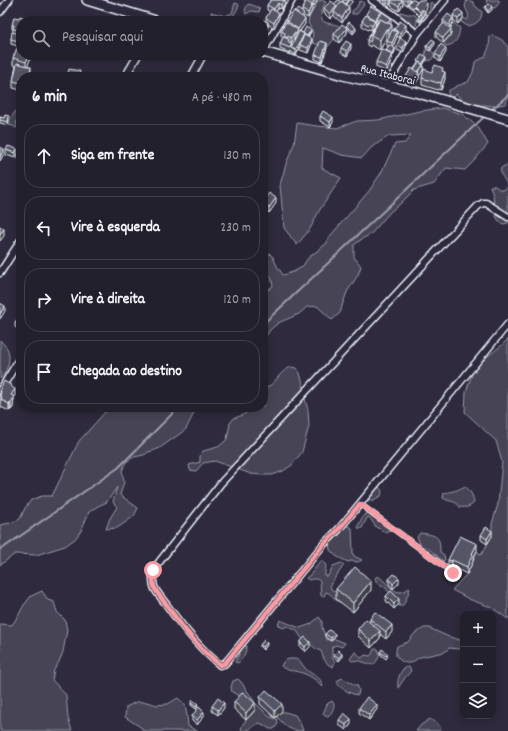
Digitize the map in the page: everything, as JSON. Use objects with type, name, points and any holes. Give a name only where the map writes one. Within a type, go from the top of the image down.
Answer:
[{"type":"street","points":[[0,12],[9,0]]},
{"type":"street","points":[[87,0],[140,16]]},
{"type":"street","points":[[268,43],[292,0]]},
{"type":"street","points":[[372,0],[394,15],[417,34]]},
{"type":"street","points":[[388,85],[417,34],[445,0]]},
{"type":"street","name":"Rua Itaborai","points":[[268,53],[508,119]]},
{"type":"street","points":[[128,72],[135,60]]},
{"type":"street","points":[[194,72],[200,60]]},
{"type":"street","points":[[508,217],[486,203],[483,203],[474,210],[221,483],[153,570],[152,578],[155,588],[171,611],[210,657],[220,665],[224,664],[323,545],[360,504],[508,324]]},
{"type":"street","points":[[0,273],[16,248]]},
{"type":"street","points":[[0,391],[16,364]]},
{"type":"lane","points":[[360,504],[453,573]]},
{"type":"shaded area","points":[[321,0],[326,2],[321,11],[322,20],[327,23],[337,25],[341,28],[327,47],[312,42],[313,32],[308,23],[318,1]]},
{"type":"shaded area","points":[[467,0],[473,2],[482,12],[482,15],[478,22],[467,26],[460,21],[462,17],[467,20],[468,18],[465,6]]},
{"type":"shaded area","points":[[486,0],[499,0],[499,3],[494,8],[488,6]]},
{"type":"shaded area","points":[[361,1],[364,5],[357,14],[352,14],[352,11]]},
{"type":"shaded area","points":[[431,2],[436,8],[421,25],[422,19],[430,10]]},
{"type":"shaded area","points":[[235,3],[238,4],[239,6],[233,16],[225,16],[232,13]]},
{"type":"shaded area","points":[[248,4],[260,9],[259,12],[251,11],[246,14],[245,10]]},
{"type":"shaded area","points":[[211,12],[225,16],[212,16]]},
{"type":"shaded area","points":[[401,12],[416,16],[417,22],[414,28],[398,16]]},
{"type":"shaded area","points":[[451,22],[460,28],[460,31],[455,42],[446,46],[444,44],[451,34],[448,30]]},
{"type":"shaded area","points":[[492,35],[502,40],[508,47],[508,99],[505,104],[494,106],[474,106],[464,101],[456,94],[449,101],[448,91],[468,82],[473,72],[475,62],[485,57],[489,47],[490,36]]},
{"type":"shaded area","points":[[425,50],[430,50],[434,53],[434,56],[431,60],[424,63],[420,58],[421,56],[426,55]]},
{"type":"shaded area","points":[[391,63],[393,69],[386,81],[381,74],[382,70],[386,72]]},
{"type":"shaded area","points":[[442,108],[462,114],[478,127],[488,144],[465,170],[446,168],[434,184],[414,190],[391,211],[371,234],[354,245],[354,257],[361,266],[358,275],[347,292],[340,313],[332,320],[317,306],[307,307],[299,314],[278,323],[268,333],[268,290],[273,286],[271,276],[268,277],[268,252],[273,257],[283,275],[302,267],[308,258],[326,244],[331,235],[369,191],[381,173],[395,144],[405,143],[411,135],[389,136],[372,147],[362,158],[342,155],[323,148],[322,168],[341,178],[319,211],[310,229],[297,245],[284,228],[280,185],[294,144],[297,123],[337,128],[357,121],[378,120]]},
{"type":"shaded area","points":[[16,111],[16,128],[9,125],[10,119]]},
{"type":"shaded area","points":[[508,165],[508,223],[503,224],[496,216],[490,186],[495,186],[504,190],[507,186],[502,176],[501,168]]},
{"type":"shaded area","points":[[508,339],[508,619],[491,607],[471,600],[452,590],[467,574],[477,551],[481,555],[492,536],[492,524],[498,504],[502,462],[496,441],[465,412],[466,392],[473,371]]},
{"type":"shaded area","points":[[0,340],[7,348],[9,360],[7,369],[0,379]]},
{"type":"shaded area","points":[[288,368],[297,368],[300,373],[308,410],[309,426],[302,452],[292,465],[283,471],[272,475],[251,474],[215,461],[203,463],[196,471],[190,470],[189,465],[200,462],[200,456],[203,451],[218,447],[227,439],[230,423],[234,418],[247,412],[268,412],[268,386]]},
{"type":"shaded area","points":[[105,412],[194,412],[186,429],[181,433],[160,448],[150,451],[144,455],[134,457],[126,462],[122,471],[124,482],[120,495],[138,508],[134,516],[117,528],[106,529],[110,518],[117,507],[113,502],[117,487],[107,502],[89,512],[81,531],[75,539],[65,546],[36,555],[15,554],[0,565],[0,525],[20,519],[31,500],[42,496],[52,496],[79,441]]},
{"type":"shaded area","points":[[465,486],[473,498],[474,503],[471,505],[460,507],[456,503],[443,498],[444,493],[457,490]]},
{"type":"shaded area","points":[[379,487],[382,491],[381,496],[369,502],[368,501],[373,491]]},
{"type":"shaded area","points":[[368,513],[377,517],[390,530],[385,532],[376,527],[369,517],[362,528],[359,529],[358,526],[363,516]]},
{"type":"shaded area","points":[[346,526],[352,528],[353,554],[362,560],[358,562],[348,562],[336,556],[330,550],[329,544]]},
{"type":"shaded area","points":[[420,533],[431,535],[438,539],[440,543],[440,552],[444,555],[445,560],[443,561],[429,549],[421,546],[417,537]]},
{"type":"shaded area","points":[[321,561],[323,561],[326,566],[325,576],[328,576],[333,566],[341,563],[344,565],[330,585],[331,589],[338,594],[342,603],[326,592],[324,596],[321,596],[320,581],[316,579],[309,580],[306,578]]},
{"type":"shaded area","points":[[377,576],[394,590],[401,592],[409,588],[410,589],[402,606],[399,606],[385,587],[377,583],[375,578]]},
{"type":"shaded area","points":[[42,591],[48,600],[54,602],[57,612],[65,620],[67,630],[63,652],[54,670],[52,680],[66,695],[68,718],[72,731],[0,731],[0,624],[12,625],[31,596]]},
{"type":"shaded area","points":[[319,617],[322,621],[322,627],[326,639],[331,641],[335,639],[345,643],[342,647],[336,645],[332,647],[332,657],[335,662],[333,667],[326,662],[321,651],[303,640],[297,631],[287,626],[283,628],[278,625],[280,620],[300,628],[311,624]]},
{"type":"shaded area","points":[[424,628],[429,628],[460,640],[460,648],[449,648],[445,652],[420,657],[411,663],[401,661],[396,656],[397,646],[408,642],[415,633]]},
{"type":"shaded area","points":[[246,645],[246,650],[243,657],[238,663],[235,662],[243,647]]},
{"type":"shaded area","points":[[374,649],[378,649],[379,656],[378,660],[373,665],[360,661],[352,661],[350,659],[355,652],[361,658],[365,655],[370,656]]},
{"type":"shaded area","points":[[289,659],[299,660],[308,671],[320,680],[323,687],[308,675],[286,669],[281,666],[284,661]]},
{"type":"shaded area","points":[[409,667],[411,671],[398,688],[398,680],[401,673],[404,668]]},
{"type":"shaded area","points":[[342,678],[357,685],[359,690],[358,695],[350,693],[339,686],[337,681]]},
{"type":"shaded area","points":[[238,679],[255,703],[270,717],[277,719],[278,724],[274,729],[270,729],[260,723],[245,731],[241,729],[246,720],[241,697],[232,692],[231,687],[233,681]]},
{"type":"shaded area","points":[[178,698],[185,705],[188,726],[197,731],[143,731],[142,728],[125,717],[126,707],[136,702],[147,702],[157,705],[168,704]]},
{"type":"shaded area","points":[[332,701],[334,704],[332,712],[328,716],[323,714],[327,704]]},
{"type":"shaded area","points":[[279,712],[295,715],[303,731],[291,729],[286,726],[277,717]]},
{"type":"shaded area","points":[[430,719],[439,725],[441,729],[440,731],[416,731],[421,725]]},
{"type":"building","points":[[271,0],[284,0],[281,5],[278,3],[274,9],[267,5]]},
{"type":"building","points":[[338,0],[341,2],[337,7],[334,4]]},
{"type":"building","points":[[349,0],[346,4],[342,1]]},
{"type":"building","points":[[392,0],[402,0],[399,6],[391,2]]},
{"type":"building","points":[[411,0],[417,2],[413,8],[408,4]]},
{"type":"building","points":[[419,0],[424,0],[427,3],[420,12],[414,6]]},
{"type":"building","points":[[306,1],[312,5],[308,13],[302,10]]},
{"type":"building","points":[[331,1],[337,6],[330,14],[324,8]]},
{"type":"building","points":[[341,1],[349,7],[342,18],[334,12]]},
{"type":"building","points":[[489,4],[492,7],[488,11],[485,7]]},
{"type":"building","points":[[371,6],[380,12],[375,20],[366,14]]},
{"type":"building","points":[[271,9],[279,13],[274,23],[268,19],[267,16]]},
{"type":"building","points":[[298,9],[304,14],[301,17],[294,11]]},
{"type":"building","points":[[458,9],[463,13],[458,19],[453,15]]},
{"type":"building","points":[[423,10],[425,11],[420,20],[418,19]]},
{"type":"building","points":[[294,11],[305,19],[298,29],[287,21]]},
{"type":"building","points":[[382,12],[391,18],[388,23],[380,19],[371,35],[370,42],[367,40],[378,21],[376,20]]},
{"type":"building","points":[[448,14],[453,18],[449,25],[443,20]]},
{"type":"building","points":[[366,15],[375,21],[372,26],[362,21]]},
{"type":"building","points":[[14,17],[16,17],[16,30],[13,29],[14,25],[12,25]]},
{"type":"building","points":[[380,19],[392,25],[389,30],[386,29],[380,40],[371,35]]},
{"type":"building","points":[[400,21],[406,25],[400,33],[394,29]]},
{"type":"building","points":[[286,22],[298,30],[291,38],[284,36],[285,33],[281,31]]},
{"type":"building","points":[[349,22],[356,28],[353,31],[346,26]]},
{"type":"building","points":[[444,23],[451,29],[443,38],[436,32]]},
{"type":"building","points":[[342,24],[347,28],[339,38],[334,34]]},
{"type":"building","points":[[306,27],[311,30],[307,36],[303,33]]},
{"type":"building","points":[[392,30],[397,32],[392,43],[387,41]]},
{"type":"building","points":[[299,31],[304,34],[296,50],[291,48]]},
{"type":"building","points":[[12,32],[16,33],[16,40],[11,39]]},
{"type":"building","points":[[304,35],[312,39],[308,48],[300,45]]},
{"type":"building","points":[[283,37],[289,39],[288,42],[292,43],[290,48],[280,44]]},
{"type":"building","points":[[400,38],[406,41],[403,48],[397,45]]},
{"type":"building","points":[[432,39],[435,41],[430,48],[426,46]]},
{"type":"building","points":[[320,41],[327,43],[322,57],[315,55]]},
{"type":"building","points":[[346,41],[351,44],[347,51],[341,48]]},
{"type":"building","points":[[441,44],[446,48],[440,57],[435,54]]},
{"type":"building","points":[[389,45],[395,48],[393,54],[386,50]]},
{"type":"building","points":[[382,49],[392,54],[386,67],[376,62]]},
{"type":"building","points":[[16,50],[16,59],[13,58]]},
{"type":"building","points":[[422,54],[427,57],[422,64],[418,61]]},
{"type":"building","points":[[419,62],[423,65],[418,72],[414,69]]},
{"type":"building","points":[[17,63],[31,67],[30,72],[16,72],[16,82],[13,81]]},
{"type":"building","points":[[435,65],[443,68],[442,71],[445,72],[441,83],[422,78],[424,69],[432,72]]},
{"type":"building","points":[[411,68],[419,73],[413,83],[405,78]]},
{"type":"building","points":[[69,69],[80,71],[80,72],[68,72]]},
{"type":"building","points":[[323,111],[333,117],[330,122],[320,116]]},
{"type":"building","points":[[5,115],[9,116],[8,122],[0,120],[0,117],[4,118]]},
{"type":"building","points":[[8,146],[16,149],[15,153],[6,150]]},
{"type":"building","points":[[0,147],[4,149],[0,157]]},
{"type":"building","points":[[269,193],[276,198],[269,208],[268,207]]},
{"type":"building","points":[[0,226],[4,229],[0,234]]},
{"type":"building","points":[[0,303],[5,306],[0,314]]},
{"type":"building","points":[[4,381],[15,389],[11,395],[14,396],[13,399],[9,404],[1,400],[2,397],[0,396],[0,389]]},
{"type":"building","points":[[486,527],[492,531],[487,539],[481,535]]},
{"type":"building","points":[[460,536],[477,544],[467,567],[452,560],[448,560]]},
{"type":"building","points":[[355,567],[371,581],[353,603],[336,589]]},
{"type":"building","points":[[394,574],[399,578],[393,584],[389,579]]},
{"type":"building","points":[[391,591],[399,599],[394,604],[386,596]]},
{"type":"building","points":[[375,612],[392,625],[386,632],[370,619]]},
{"type":"building","points":[[366,619],[380,631],[371,641],[358,629]]},
{"type":"building","points":[[329,630],[335,634],[331,638],[325,634]]},
{"type":"building","points":[[305,637],[310,642],[305,647],[300,642]]},
{"type":"building","points":[[264,640],[267,643],[263,647],[260,645]]},
{"type":"building","points":[[382,649],[388,654],[386,656],[380,652]]},
{"type":"building","points":[[338,650],[342,654],[339,658],[334,654]]},
{"type":"building","points":[[266,690],[282,704],[275,711],[260,697]]},
{"type":"building","points":[[243,692],[255,703],[246,713],[234,702]]},
{"type":"building","points":[[367,697],[377,705],[369,715],[359,708]]},
{"type":"building","points":[[218,698],[224,703],[218,710],[212,706]]},
{"type":"building","points":[[193,700],[198,704],[196,707],[191,703]]},
{"type":"building","points":[[199,707],[204,712],[197,720],[192,716]]},
{"type":"building","points":[[344,713],[351,719],[346,725],[339,720]]},
{"type":"waterway","points":[[491,110],[508,95]]},
{"type":"waterway","points":[[268,319],[485,116]]},
{"type":"waterway","points":[[0,549],[118,468],[174,412]]},
{"type":"route","points":[[153,570],[152,578],[155,588],[171,611],[200,646],[220,665],[227,661],[323,545],[360,504],[453,573]]}]
